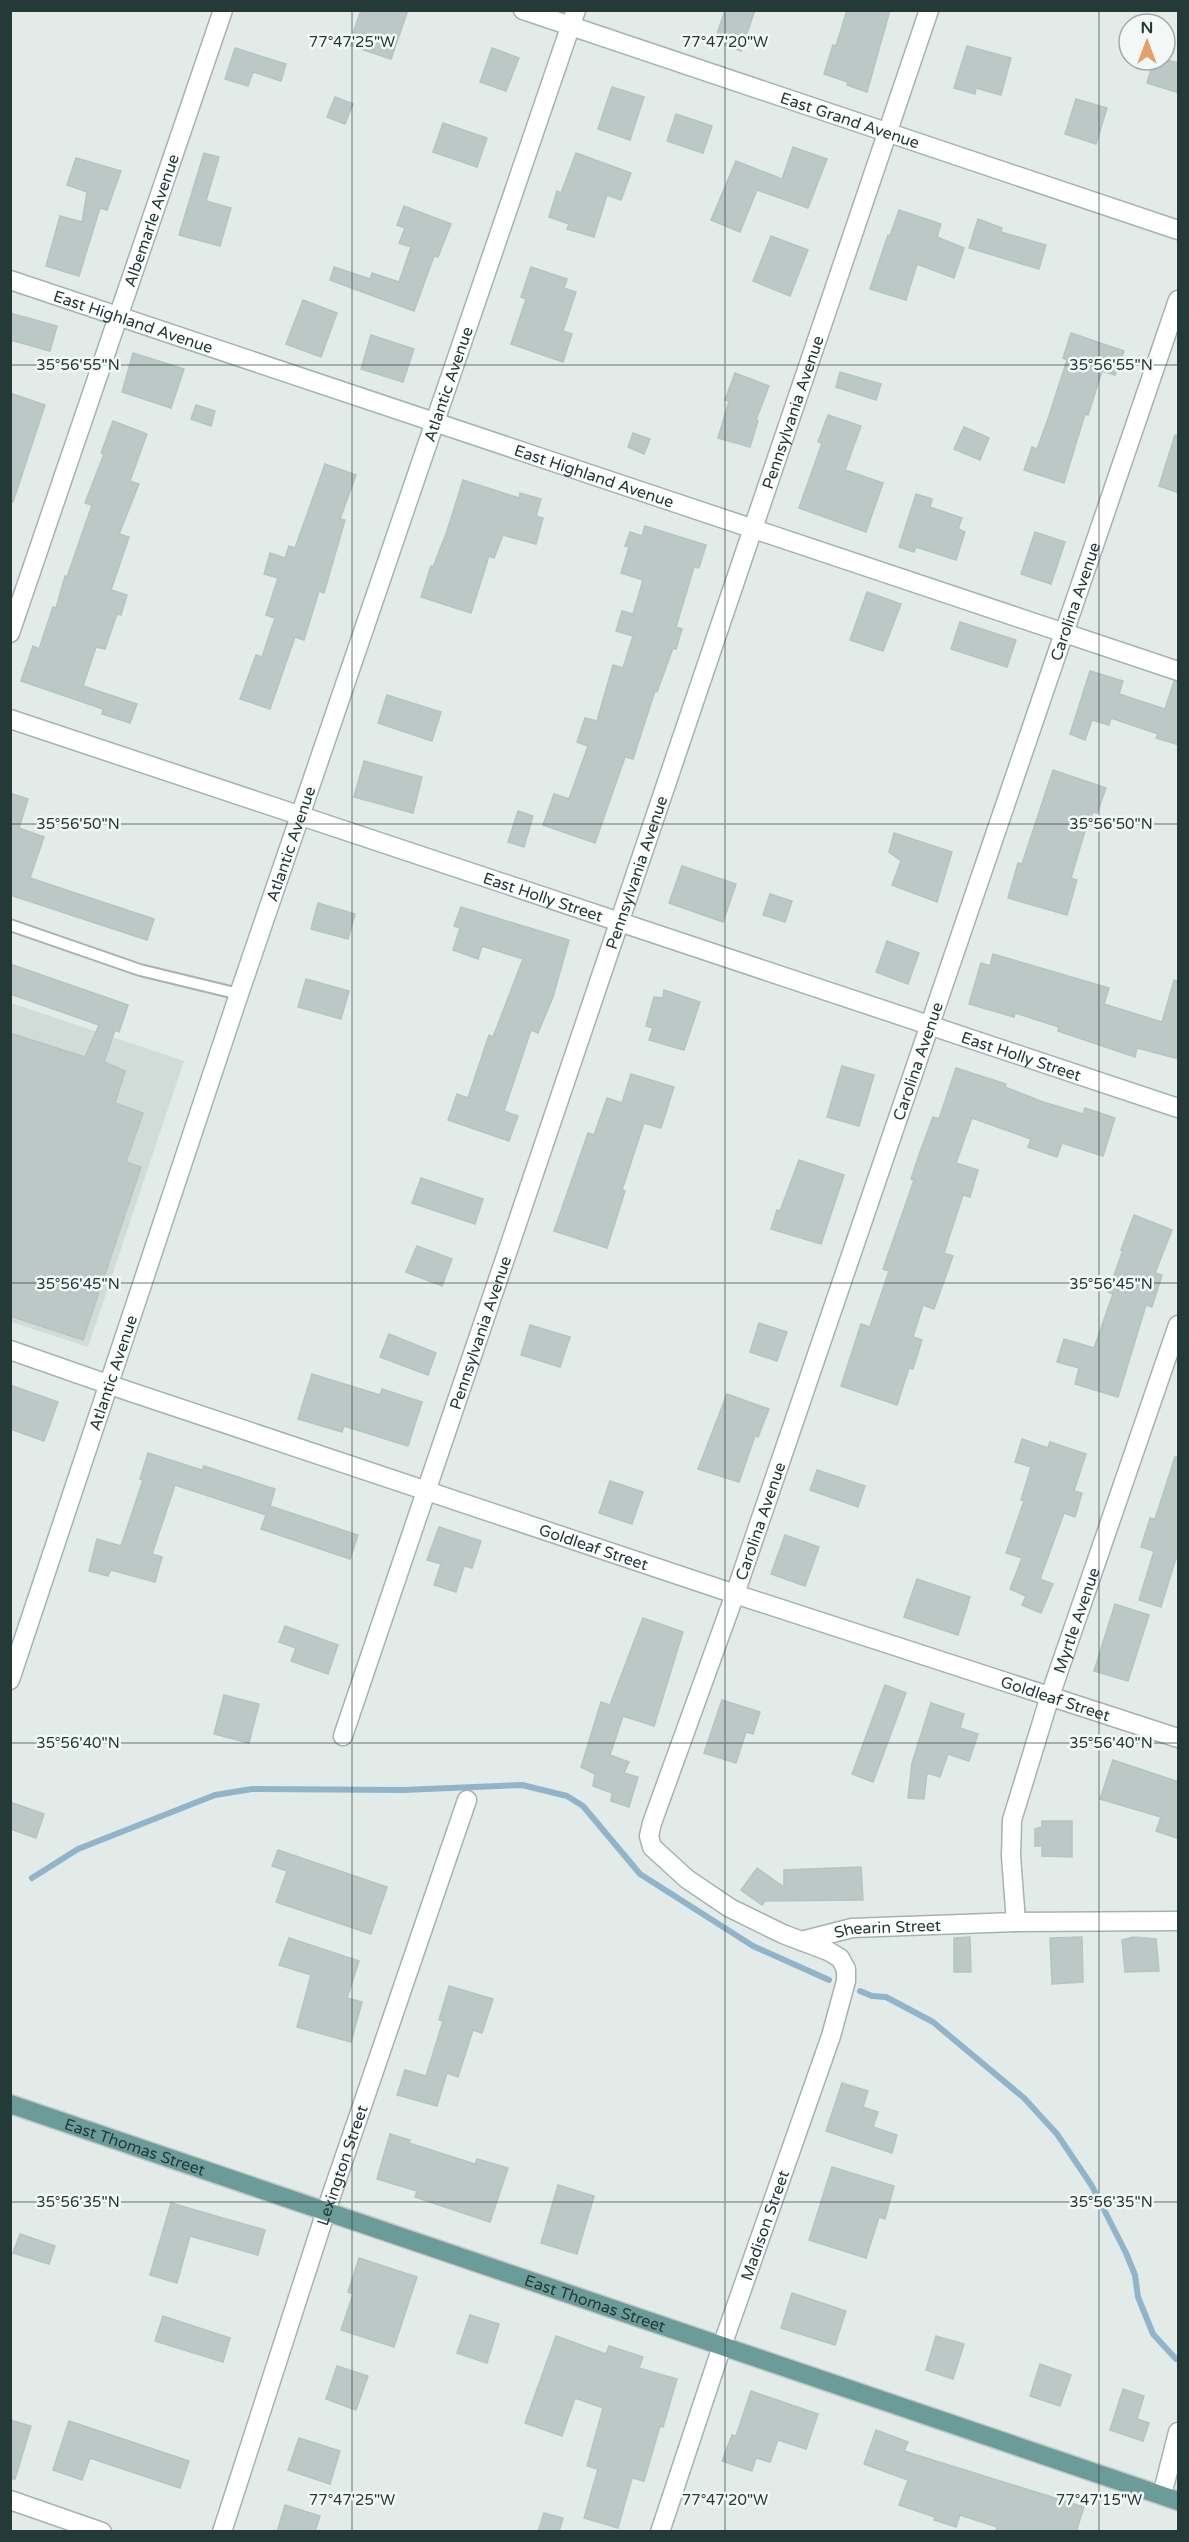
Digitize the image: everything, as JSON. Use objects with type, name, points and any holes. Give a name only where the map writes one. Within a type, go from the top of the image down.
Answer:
[{"type":"main road","name":"East Thomas Street","points":[[10,2104],[1170,2498]]},
{"type":"street","name":"Albemarle Avenue","points":[[10,633],[223,10]]},
{"type":"street","name":"East Grand Avenue","points":[[523,10],[573,18],[888,134],[1179,230]]},
{"type":"street","name":"Pennsylvania Avenue","points":[[344,1736],[929,10]]},
{"type":"street","name":"Atlantic Avenue","points":[[10,1680],[239,994],[573,18]]},
{"type":"street","name":"East Highland Avenue","points":[[10,280],[1179,671]]},
{"type":"street","name":"Carolina Avenue","points":[[801,1941],[730,1908],[687,1878],[652,1847],[649,1836],[735,1594],[1179,300]]},
{"type":"street","name":"East Holly Street","points":[[10,719],[620,921],[929,1027],[1179,1108]]},
{"type":"street","name":"Myrtle Avenue","points":[[1016,1923],[1011,1856],[1012,1820],[1050,1696],[1179,1325]]},
{"type":"street","name":"Goldleaf Street","points":[[10,1350],[735,1594],[1179,1738]]},
{"type":"street","name":"Lexington Street","points":[[222,2532],[326,2211],[467,1800]]},
{"type":"street","name":"Shearin Street","points":[[801,1941],[852,1928],[1016,1923],[1179,1922]]},
{"type":"street","name":"Madison Street","points":[[660,2532],[722,2346],[831,2036],[846,1981],[846,1970],[840,1958],[801,1941]]},
{"type":"street","points":[[1170,2498],[1179,2432]]},
{"type":"street","points":[[10,2500],[102,2532]]},
{"type":"lane","points":[[10,925],[140,970],[239,994]]},
{"type":"shaded area","points":[[11,1003],[184,1061],[88,1347],[11,1322]]},
{"type":"building","points":[[361,10],[408,10],[391,59],[349,45]]},
{"type":"building","points":[[725,10],[755,10],[741,51],[725,45],[728,38],[717,34]]},
{"type":"building","points":[[847,10],[890,10],[867,92],[847,85],[848,82],[824,74],[833,45],[836,46]]},
{"type":"building","points":[[967,46],[1011,58],[1001,95],[976,88],[975,94],[954,88]]},
{"type":"building","points":[[235,48],[286,64],[281,81],[253,72],[248,86],[225,79]]},
{"type":"building","points":[[492,48],[519,58],[506,91],[480,82]]},
{"type":"building","points":[[1177,62],[1179,63],[1179,93],[1147,83],[1150,72],[1177,72]]},
{"type":"building","points":[[612,87],[644,97],[630,140],[598,129]]},
{"type":"building","points":[[335,97],[353,104],[345,124],[327,117]]},
{"type":"building","points":[[1076,99],[1107,108],[1096,144],[1065,134]]},
{"type":"building","points":[[676,114],[712,126],[703,153],[667,141]]},
{"type":"building","points":[[443,123],[487,138],[477,167],[433,152]]},
{"type":"building","points":[[793,147],[827,159],[808,208],[757,190],[740,232],[711,220],[736,161],[782,179]]},
{"type":"building","points":[[204,153],[219,157],[206,201],[231,208],[220,246],[179,235]]},
{"type":"building","points":[[576,153],[631,173],[621,200],[607,195],[594,237],[567,229],[569,224],[549,217],[557,191],[561,193]]},
{"type":"building","points":[[76,158],[121,171],[107,210],[100,208],[79,276],[46,266],[60,216],[82,222],[87,192],[67,185]]},
{"type":"building","points":[[404,206],[451,224],[438,257],[434,256],[414,311],[330,280],[334,267],[370,279],[372,273],[399,282],[411,247],[399,243],[405,228],[397,225]]},
{"type":"building","points":[[899,210],[941,224],[937,237],[964,248],[954,278],[917,264],[906,300],[870,289]]},
{"type":"building","points":[[978,219],[1002,228],[1001,232],[1046,245],[1039,269],[969,248]]},
{"type":"building","points":[[771,236],[808,250],[790,296],[753,281]]},
{"type":"building","points":[[531,267],[567,279],[564,288],[576,292],[563,331],[572,334],[563,362],[511,344],[526,299],[521,297]]},
{"type":"building","points":[[303,300],[337,313],[321,357],[286,344]]},
{"type":"building","points":[[10,313],[57,326],[50,351],[10,340]]},
{"type":"building","points":[[1071,333],[1124,351],[1115,375],[1102,371],[1088,415],[1085,414],[1064,483],[1024,470],[1032,447],[1037,449],[1048,419],[1067,360],[1063,358]]},
{"type":"building","points":[[371,335],[414,349],[403,382],[361,369]]},
{"type":"building","points":[[133,353],[184,369],[171,408],[122,392]]},
{"type":"building","points":[[840,372],[881,384],[876,400],[836,387]]},
{"type":"building","points":[[735,373],[769,386],[756,420],[758,421],[750,447],[718,438],[729,401],[725,400]]},
{"type":"building","points":[[10,393],[45,405],[13,502],[10,501]]},
{"type":"building","points":[[196,405],[215,411],[211,426],[191,419]]},
{"type":"building","points":[[828,415],[861,426],[845,470],[883,483],[866,532],[799,508],[822,443],[818,442]]},
{"type":"building","points":[[113,421],[147,434],[130,481],[139,484],[119,534],[129,537],[111,590],[127,595],[121,615],[117,614],[105,649],[96,647],[83,686],[137,704],[130,723],[102,714],[103,709],[21,681],[33,646],[39,649],[53,607],[56,608],[65,576],[67,577],[92,505],[85,503],[104,454],[101,453]]},
{"type":"building","points":[[964,427],[989,438],[980,460],[954,449]]},
{"type":"building","points":[[633,433],[650,439],[644,454],[628,447]]},
{"type":"building","points":[[1175,435],[1179,436],[1179,493],[1159,486]]},
{"type":"building","points":[[325,464],[356,475],[340,519],[345,520],[324,593],[319,591],[304,640],[295,637],[270,709],[240,699],[256,655],[262,657],[275,618],[266,615],[278,578],[264,574],[270,553],[285,558],[289,546],[295,548]]},
{"type":"building","points":[[463,480],[519,498],[520,493],[541,499],[536,516],[543,518],[536,544],[503,535],[494,558],[489,556],[471,613],[421,597],[431,566],[433,567],[447,531]]},
{"type":"building","points":[[916,494],[932,499],[930,507],[962,518],[958,529],[965,532],[956,560],[916,547],[914,552],[899,547]]},
{"type":"building","points":[[645,526],[706,545],[699,568],[694,567],[676,627],[682,629],[676,649],[673,648],[657,692],[655,691],[633,759],[625,757],[595,843],[543,825],[554,794],[569,799],[588,746],[577,742],[585,718],[597,721],[613,665],[623,668],[633,636],[616,631],[622,611],[633,614],[643,580],[621,573],[629,547],[625,546],[630,532],[642,536]]},
{"type":"building","points":[[1035,532],[1065,542],[1051,584],[1021,574]]},
{"type":"building","points":[[867,592],[901,604],[883,651],[850,640]]},
{"type":"building","points":[[960,622],[1016,640],[1007,667],[951,649]]},
{"type":"building","points":[[1090,671],[1123,681],[1119,694],[1165,709],[1174,681],[1179,682],[1179,745],[1156,738],[1158,734],[1111,718],[1109,725],[1092,720],[1085,740],[1070,734]]},
{"type":"building","points":[[387,695],[441,712],[432,741],[378,723]]},
{"type":"building","points":[[364,761],[422,777],[413,813],[354,797]]},
{"type":"building","points":[[1053,770],[1106,788],[1097,813],[1093,812],[1085,831],[1071,878],[1077,880],[1067,915],[1008,898],[1018,863],[1022,864]]},
{"type":"building","points":[[10,793],[28,799],[19,828],[44,837],[30,878],[154,919],[147,940],[10,895]]},
{"type":"building","points":[[518,811],[533,816],[524,847],[508,842]]},
{"type":"building","points":[[894,833],[952,852],[937,902],[892,885],[901,861],[889,852]]},
{"type":"building","points":[[682,866],[736,884],[723,922],[669,903]]},
{"type":"building","points":[[770,894],[792,901],[785,922],[763,915]]},
{"type":"building","points":[[318,903],[355,914],[348,939],[311,929]]},
{"type":"building","points":[[461,907],[569,940],[553,997],[538,1033],[531,1030],[504,1111],[518,1116],[509,1141],[448,1120],[457,1094],[468,1098],[489,1035],[493,1037],[523,959],[482,946],[478,959],[453,950],[460,928],[454,926]]},
{"type":"building","points":[[887,941],[919,953],[908,984],[876,972]]},
{"type":"building","points":[[993,954],[1109,988],[1104,1004],[1162,1022],[1174,980],[1179,981],[1179,1059],[1137,1048],[1135,1057],[1058,1031],[1059,1027],[1015,1013],[1014,1017],[969,1004],[981,963],[990,966]]},
{"type":"building","points":[[10,964],[128,1005],[119,1032],[115,1030],[104,1062],[125,1071],[115,1103],[143,1113],[126,1162],[141,1167],[83,1340],[10,1316],[10,1033],[85,1057],[99,1025],[10,994]]},
{"type":"building","points":[[306,979],[349,991],[341,1019],[298,1007]]},
{"type":"building","points":[[664,990],[700,1002],[684,1050],[649,1040],[653,1028],[646,1026],[654,997],[663,998]]},
{"type":"building","points":[[842,1066],[874,1075],[859,1126],[827,1117]]},
{"type":"building","points":[[956,1068],[1006,1084],[1005,1087],[1043,1102],[1083,1114],[1085,1108],[1115,1118],[1103,1156],[1062,1143],[1057,1157],[1028,1147],[1031,1139],[972,1118],[956,1163],[978,1170],[970,1197],[963,1195],[944,1253],[953,1256],[934,1309],[923,1305],[913,1337],[922,1340],[913,1369],[909,1368],[897,1405],[841,1386],[861,1324],[870,1327],[889,1271],[883,1269],[914,1180],[911,1179],[933,1117],[939,1119]]},
{"type":"building","points":[[631,1074],[674,1087],[661,1128],[644,1123],[622,1190],[625,1191],[607,1248],[554,1231],[588,1133],[594,1135],[607,1098],[622,1103]]},
{"type":"building","points":[[799,1160],[844,1175],[821,1244],[771,1229]]},
{"type":"building","points":[[421,1178],[483,1199],[475,1224],[412,1203]]},
{"type":"building","points":[[1134,1215],[1172,1230],[1155,1273],[1162,1275],[1152,1307],[1146,1305],[1118,1397],[1075,1384],[1079,1368],[1057,1362],[1064,1339],[1094,1348],[1113,1294],[1108,1292]]},
{"type":"building","points":[[417,1246],[452,1259],[442,1286],[406,1272]]},
{"type":"building","points":[[759,1323],[787,1332],[777,1361],[750,1352]]},
{"type":"building","points":[[530,1325],[570,1337],[560,1367],[521,1355]]},
{"type":"building","points":[[389,1334],[436,1353],[428,1375],[380,1357]]},
{"type":"building","points":[[312,1374],[380,1395],[382,1389],[422,1402],[408,1446],[344,1426],[342,1432],[298,1419]]},
{"type":"building","points":[[10,1385],[58,1402],[44,1441],[10,1429]]},
{"type":"building","points":[[727,1394],[769,1409],[758,1437],[755,1436],[739,1482],[698,1469]]},
{"type":"building","points":[[1022,1439],[1048,1448],[1050,1442],[1086,1454],[1074,1491],[1082,1493],[1075,1517],[1064,1513],[1040,1579],[1053,1584],[1041,1613],[1022,1605],[1026,1596],[1010,1589],[1022,1558],[1006,1553],[1024,1501],[1021,1500],[1031,1467],[1015,1462]]},
{"type":"building","points":[[148,1453],[202,1470],[204,1466],[275,1489],[270,1506],[358,1535],[350,1559],[261,1529],[266,1515],[175,1485],[152,1554],[162,1557],[155,1582],[111,1570],[108,1576],[89,1571],[97,1539],[121,1546],[143,1480],[140,1479]]},
{"type":"building","points":[[1175,1457],[1179,1457],[1179,1559],[1176,1558],[1161,1607],[1139,1600],[1154,1551],[1141,1547],[1150,1518],[1155,1519]]},
{"type":"building","points":[[817,1470],[865,1486],[858,1507],[810,1490]]},
{"type":"building","points":[[610,1481],[643,1492],[632,1524],[599,1513]]},
{"type":"building","points":[[439,1527],[481,1541],[472,1568],[464,1566],[456,1592],[434,1585],[441,1564],[427,1560]]},
{"type":"building","points":[[785,1535],[819,1547],[805,1586],[771,1574]]},
{"type":"building","points":[[917,1579],[970,1597],[958,1635],[904,1617]]},
{"type":"building","points":[[1115,1604],[1149,1615],[1128,1681],[1094,1671]]},
{"type":"building","points":[[643,1618],[683,1632],[654,1726],[623,1716],[610,1755],[629,1762],[624,1773],[638,1777],[629,1807],[611,1801],[612,1793],[593,1786],[595,1774],[581,1767],[601,1702],[610,1705]]},
{"type":"building","points":[[285,1626],[338,1645],[328,1674],[291,1661],[296,1648],[279,1642]]},
{"type":"building","points":[[885,1685],[906,1693],[873,1782],[852,1774]]},
{"type":"building","points":[[224,1695],[259,1704],[249,1743],[214,1734]]},
{"type":"building","points":[[722,1700],[760,1712],[753,1734],[746,1732],[736,1763],[704,1753]]},
{"type":"building","points":[[931,1703],[964,1714],[960,1728],[978,1734],[969,1761],[948,1754],[940,1777],[927,1773],[924,1799],[908,1798],[912,1763]]},
{"type":"building","points":[[1113,1760],[1179,1782],[1179,1839],[1156,1831],[1161,1817],[1100,1799]]},
{"type":"building","points":[[10,1802],[44,1814],[36,1838],[10,1829]]},
{"type":"building","points":[[1042,1821],[1072,1821],[1072,1857],[1042,1856],[1042,1846],[1035,1846],[1035,1829],[1042,1827]]},
{"type":"building","points":[[278,1850],[387,1887],[371,1934],[276,1902],[287,1871],[272,1866]]},
{"type":"building","points":[[861,1867],[863,1900],[765,1901],[762,1905],[741,1890],[757,1868],[784,1887],[784,1870]]},
{"type":"building","points":[[970,1937],[971,1972],[954,1972],[954,1938]]},
{"type":"building","points":[[1082,1937],[1083,1982],[1052,1984],[1050,1938]]},
{"type":"building","points":[[1133,1937],[1156,1939],[1159,1971],[1125,1972],[1122,1940]]},
{"type":"building","points":[[289,1938],[359,1961],[347,1998],[362,2002],[351,2042],[297,2027],[311,1975],[279,1965]]},
{"type":"building","points":[[449,1986],[493,1999],[482,2033],[473,2030],[458,2077],[447,2073],[437,2106],[397,2095],[405,2070],[426,2076],[443,2021],[439,2020]]},
{"type":"building","points":[[842,2083],[868,2091],[863,2107],[878,2112],[873,2127],[897,2135],[892,2153],[826,2131]]},
{"type":"building","points":[[390,2134],[410,2140],[409,2143],[475,2164],[477,2159],[508,2168],[490,2222],[415,2197],[417,2191],[377,2179]]},
{"type":"building","points":[[832,2167],[894,2186],[885,2219],[879,2217],[866,2258],[809,2240]]},
{"type":"building","points":[[558,2185],[594,2196],[577,2254],[541,2243]]},
{"type":"building","points":[[171,2203],[265,2230],[258,2255],[190,2236],[177,2283],[150,2275]]},
{"type":"building","points":[[20,2234],[55,2246],[49,2264],[13,2253]]},
{"type":"building","points":[[359,2258],[417,2277],[394,2347],[341,2330],[353,2294],[348,2292]]},
{"type":"building","points":[[792,2293],[846,2311],[835,2345],[781,2328]]},
{"type":"building","points":[[470,2315],[499,2324],[487,2363],[457,2353]]},
{"type":"building","points":[[163,2316],[230,2338],[223,2362],[155,2341]]},
{"type":"building","points":[[556,2336],[606,2354],[609,2346],[643,2357],[639,2368],[677,2379],[644,2481],[632,2478],[618,2528],[584,2518],[598,2469],[587,2466],[603,2408],[575,2398],[562,2436],[525,2423]]},
{"type":"building","points":[[936,2336],[964,2344],[953,2379],[926,2370]]},
{"type":"building","points":[[1040,2364],[1071,2375],[1060,2406],[1030,2396]]},
{"type":"building","points":[[337,2366],[368,2376],[356,2410],[326,2399]]},
{"type":"building","points":[[1123,2389],[1144,2396],[1137,2419],[1149,2423],[1143,2441],[1110,2430]]},
{"type":"building","points":[[751,2391],[818,2414],[806,2449],[778,2440],[770,2462],[756,2458],[752,2471],[722,2461],[732,2435],[736,2436]]},
{"type":"building","points":[[10,2420],[31,2426],[15,2479],[10,2479]]},
{"type":"building","points":[[69,2421],[189,2461],[180,2488],[90,2458],[82,2480],[53,2470]]},
{"type":"building","points":[[876,2430],[908,2442],[904,2451],[1084,2507],[1076,2532],[996,2532],[997,2527],[960,2515],[956,2527],[899,2505],[908,2480],[864,2464]]},
{"type":"building","points":[[299,2438],[340,2451],[330,2484],[288,2470]]},
{"type":"building","points":[[285,2505],[320,2516],[315,2532],[277,2532]]},
{"type":"building","points":[[544,2513],[563,2518],[559,2532],[538,2532]]},
{"type":"waterway","points":[[32,1878],[78,1849],[215,1795],[252,1789],[403,1790],[522,1785],[567,1796],[583,1806],[640,1874],[753,1946],[829,1980]]},
{"type":"waterway","points":[[860,1991],[872,1996],[886,1997],[933,2022],[1024,2098],[1057,2134],[1092,2186],[1126,2253],[1135,2275],[1138,2297],[1153,2334],[1176,2359]]}]
